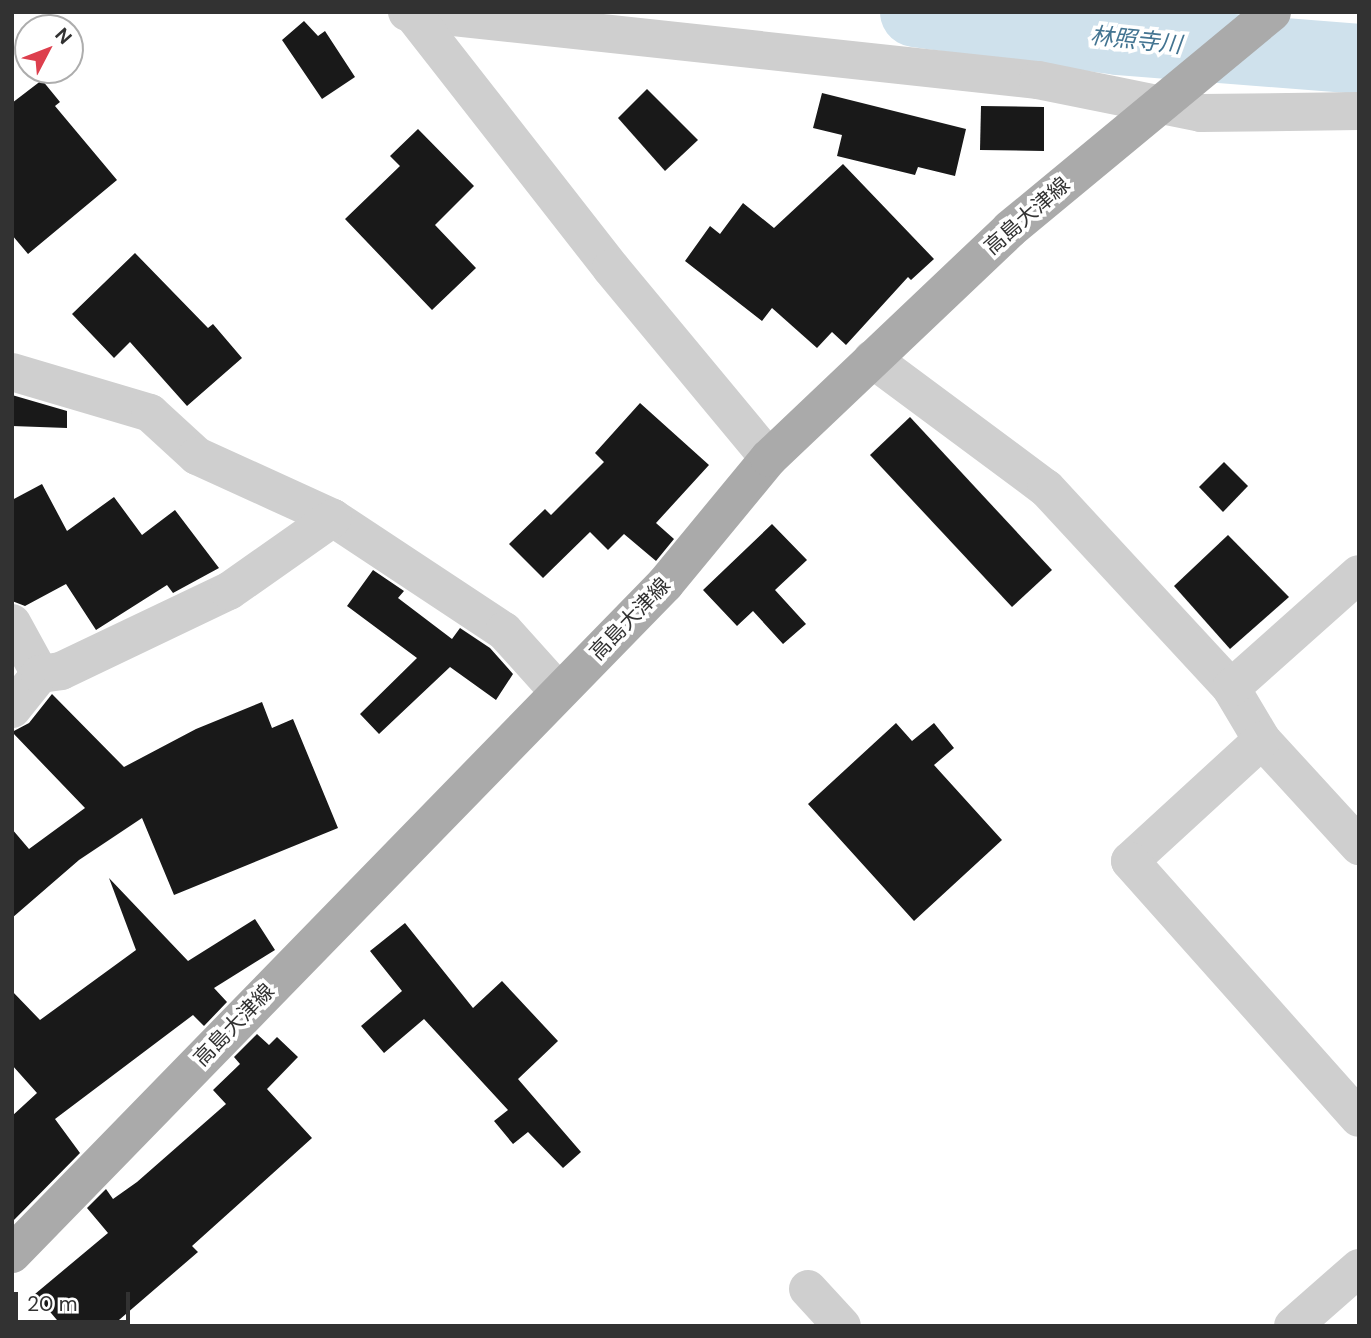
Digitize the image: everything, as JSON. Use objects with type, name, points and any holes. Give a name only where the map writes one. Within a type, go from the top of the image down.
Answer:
[{"type":"main road","name":"高島大津線","points":[[12,1254],[665,584],[769,458],[1010,229],[1172,92],[1267,16]]},
{"type":"street","points":[[409,12],[1172,92],[1201,113],[1359,111]]},
{"type":"street","points":[[409,12],[611,268],[769,458]]},
{"type":"street","points":[[872,359],[1046,488],[1231,688],[1262,740],[1359,846]]},
{"type":"street","points":[[12,372],[150,413],[197,456],[333,518],[504,631],[559,692]]},
{"type":"street","points":[[12,709],[40,674],[61,671],[229,591],[333,518]]},
{"type":"street","points":[[1231,688],[1359,574]]},
{"type":"street","points":[[12,623],[40,674]]},
{"type":"street","points":[[1262,740],[1130,862],[1359,1118]]},
{"type":"street","points":[[1293,1326],[1359,1268]]},
{"type":"street","points":[[808,1289],[842,1326]]},
{"type":"building","points":[[304,21],[318,36],[325,31],[355,77],[322,99],[282,40]]},
{"type":"building","points":[[37,84],[45,84],[60,102],[55,106],[117,180],[28,254],[12,235],[12,103]]},
{"type":"building","points":[[647,89],[698,140],[665,171],[618,118]]},
{"type":"building","points":[[822,93],[966,129],[955,176],[918,167],[915,175],[837,156],[842,135],[813,128]]},
{"type":"building","points":[[981,106],[1044,107],[1044,151],[980,150]]},
{"type":"building","points":[[418,129],[474,186],[435,225],[476,268],[432,310],[345,219],[400,166],[390,156]]},
{"type":"building","points":[[843,164],[934,259],[911,280],[908,277],[846,345],[832,332],[817,348],[772,308],[762,321],[685,261],[710,226],[720,234],[743,203],[774,228]]},
{"type":"building","points":[[135,253],[208,328],[213,324],[242,358],[187,406],[130,342],[114,358],[72,314]]},
{"type":"building","points":[[12,395],[67,411],[67,428],[12,426]]},
{"type":"building","points":[[640,403],[709,465],[656,523],[674,539],[656,561],[624,534],[608,550],[590,532],[543,578],[509,544],[545,509],[551,515],[604,462],[595,453]]},
{"type":"building","points":[[910,417],[1052,570],[1012,607],[870,455]]},
{"type":"building","points":[[1224,462],[1248,486],[1223,512],[1199,487]]},
{"type":"building","points":[[42,484],[67,531],[114,497],[142,535],[175,510],[219,568],[173,593],[167,585],[96,630],[66,584],[25,606],[12,601],[12,500]]},
{"type":"building","points":[[772,524],[807,560],[775,590],[806,624],[783,644],[753,611],[737,626],[703,590]]},
{"type":"building","points":[[1228,535],[1289,597],[1230,649],[1174,586]]},
{"type":"building","points":[[373,570],[404,591],[398,598],[452,639],[460,628],[490,648],[513,674],[496,700],[450,667],[379,734],[360,714],[417,658],[347,606]]},
{"type":"building","points":[[52,694],[124,767],[196,729],[262,702],[272,728],[293,719],[338,828],[174,895],[142,818],[79,860],[12,918],[12,829],[29,849],[85,808],[12,732],[29,723]]},
{"type":"building","points":[[896,723],[912,741],[934,723],[954,748],[934,765],[1002,840],[914,921],[808,804]]},
{"type":"building","points":[[109,878],[188,961],[255,919],[275,950],[214,988],[227,1002],[204,1026],[193,1015],[55,1119],[80,1153],[12,1222],[12,1116],[37,1093],[12,1065],[12,991],[40,1020],[136,950]]},
{"type":"building","points":[[405,923],[473,1008],[502,981],[558,1041],[518,1079],[581,1152],[563,1168],[528,1132],[513,1144],[494,1121],[508,1110],[424,1019],[384,1053],[361,1026],[402,991],[370,951]]},
{"type":"building","points":[[257,1034],[269,1045],[277,1037],[298,1057],[267,1089],[312,1138],[192,1246],[198,1252],[112,1326],[62,1326],[35,1294],[108,1233],[87,1208],[106,1189],[113,1199],[137,1182],[226,1104],[213,1090],[240,1064],[234,1057]]},
{"type":"waterway","name":"林照寺川","points":[[915,12],[1119,40],[1359,59]]}]
